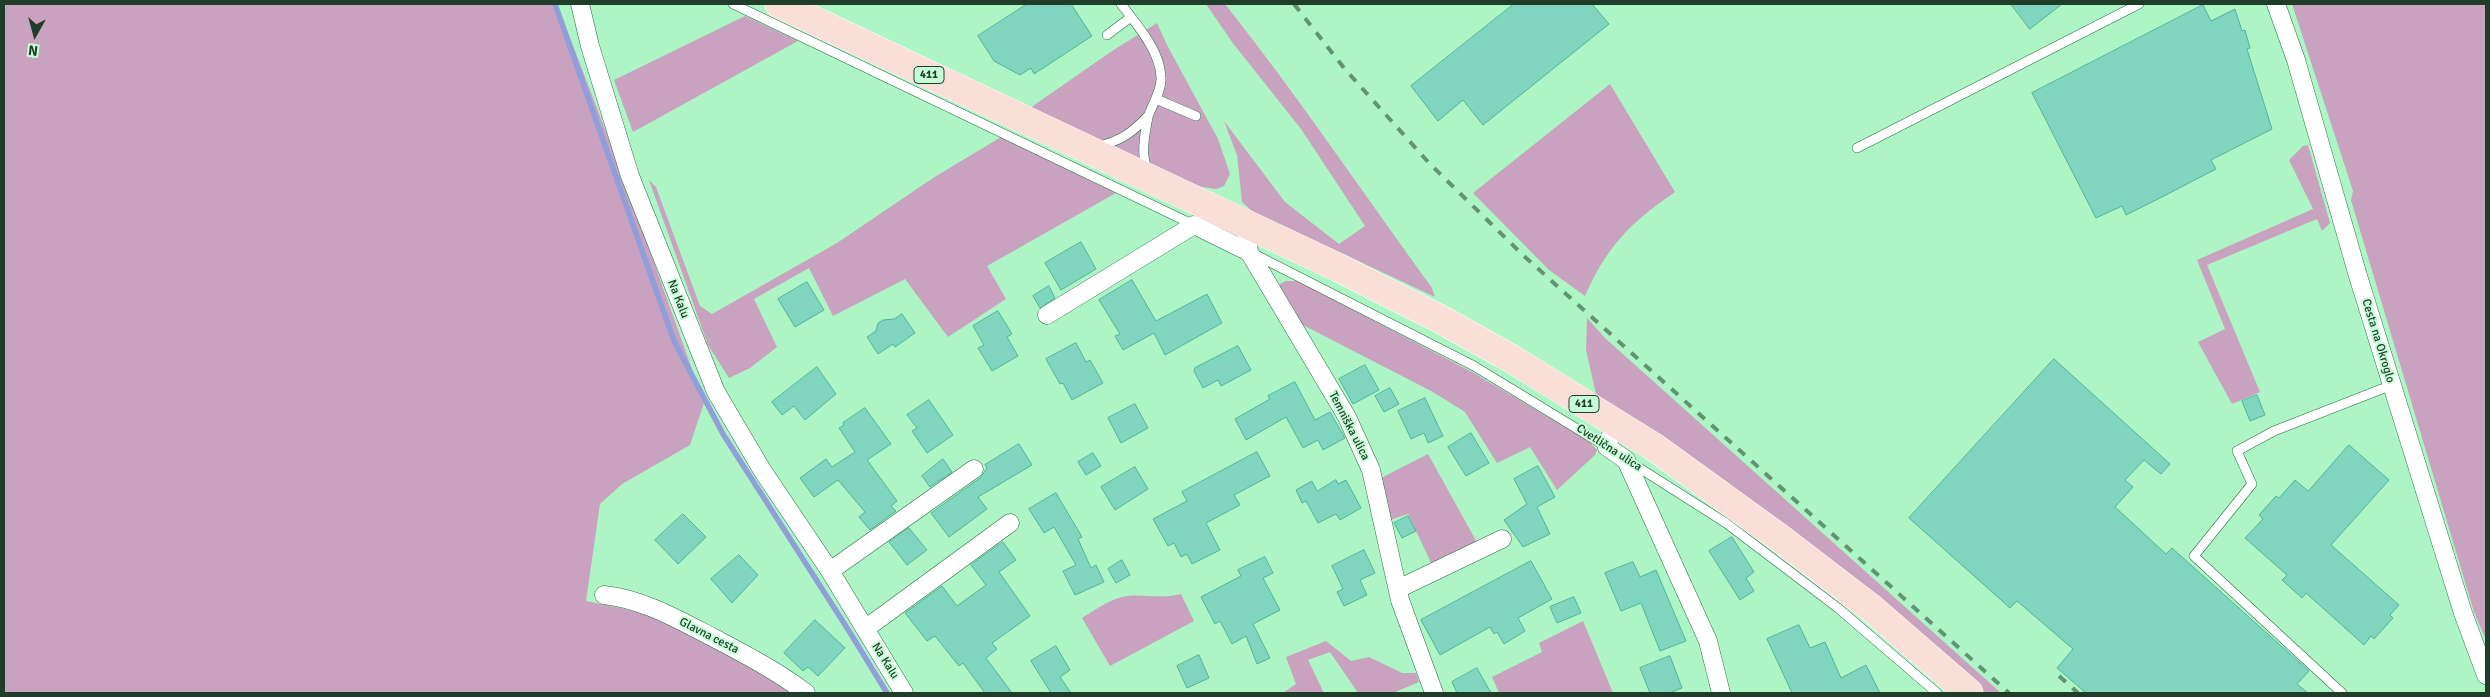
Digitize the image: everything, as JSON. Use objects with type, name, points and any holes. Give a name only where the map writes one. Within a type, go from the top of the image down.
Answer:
[{"type":"main road","name":"411","points":[[779,4],[1157,183],[1248,238],[1442,320],[1512,358],[1611,435],[1654,447],[1781,539],[1871,608],[1964,692]]},
{"type":"street","name":"Na Kalu","points":[[580,4],[590,46],[630,176],[716,392],[762,470],[830,571],[904,693]]},
{"type":"street","name":"Cesta na Okroglo","points":[[2276,4],[2296,60],[2358,276],[2463,613],[2486,675]]},
{"type":"street","points":[[1047,315],[1194,225],[1248,238]]},
{"type":"street","name":"Temniška ulica","points":[[1248,238],[1347,417],[1371,470],[1400,600],[1434,693]]},
{"type":"street","name":"Cvetlična ulica","points":[[1611,435],[1626,460]]},
{"type":"street","points":[[1626,460],[1708,641],[1720,693]]},
{"type":"street","points":[[830,571],[974,470]]},
{"type":"street","name":"Na Kalu","points":[[865,629],[1010,523]]},
{"type":"street","points":[[1398,589],[1502,539]]},
{"type":"street","name":"Glavna cesta","points":[[604,595],[624,597],[677,619],[779,673],[806,693]]},
{"type":"lane","points":[[733,4],[1194,225]]},
{"type":"lane","points":[[1120,4],[1157,56],[1161,78],[1156,99],[1149,116],[1144,154],[1146,167],[1157,183]]},
{"type":"lane","points":[[1856,148],[2139,4]]},
{"type":"lane","points":[[1107,34],[1131,18]]},
{"type":"lane","points":[[1156,99],[1196,116]]},
{"type":"lane","points":[[1078,146],[1095,147],[1116,142],[1134,131],[1149,116]]},
{"type":"lane","points":[[2342,693],[2194,556],[2252,484],[2237,451],[2274,431],[2392,385]]},
{"type":"lane","name":"Cvetlična ulica","points":[[1626,460],[1726,523],[1838,608],[1936,693]]},
{"type":"shaded area","points":[[4,4],[557,4],[625,181],[704,403],[690,445],[622,484],[600,504],[586,601],[635,611],[710,637],[790,693],[4,693]]},
{"type":"shaded area","points":[[1206,4],[1225,4],[1330,145],[1432,288],[1435,297],[1252,211],[1242,202],[1237,155],[1224,121],[1285,202],[1339,244],[1365,226],[1301,129],[1232,42]]},
{"type":"shaded area","points":[[2292,4],[2486,4],[2486,640],[2474,612],[2351,200],[2353,191]]},
{"type":"shaded area","points":[[745,16],[798,41],[633,132],[614,80]]},
{"type":"shaded area","points":[[1157,23],[1218,139],[1230,174],[1224,186],[1216,189],[1196,186],[1030,108],[1112,51]]},
{"type":"shaded area","points":[[1610,84],[1675,192],[1645,214],[1621,237],[1602,263],[1585,296],[1549,270],[1473,193]]},
{"type":"shaded area","points":[[1001,137],[1116,193],[987,266],[1006,299],[948,337],[905,279],[833,316],[809,268],[754,299],[777,347],[750,368],[729,378],[708,345],[649,180],[656,187],[700,306],[712,314],[837,243],[933,178]]},
{"type":"shaded area","points":[[2308,145],[2330,223],[2322,231],[2317,219],[2207,265],[2260,392],[2232,404],[2198,342],[2225,329],[2197,260],[2313,209],[2289,160],[2303,146]]},
{"type":"shaded area","points":[[1286,281],[1298,281],[1472,372],[1589,441],[1597,450],[1595,455],[1557,490],[1530,447],[1497,463],[1465,412],[1433,392],[1299,323],[1278,293],[1280,284]]},
{"type":"shaded area","points":[[1587,318],[1605,338],[2001,693],[1985,693],[1762,509],[1596,394],[1586,350]]},
{"type":"shaded area","points":[[1428,454],[1479,546],[1434,569],[1408,514],[1390,520],[1381,478]]},
{"type":"shaded area","points":[[1181,594],[1194,621],[1110,666],[1082,618],[1121,597]]},
{"type":"shaded area","points":[[1583,621],[1613,693],[1499,693],[1492,677],[1542,652],[1539,643]]},
{"type":"shaded area","points":[[1326,641],[1351,661],[1369,657],[1402,673],[1416,673],[1419,682],[1393,693],[1358,693],[1330,652],[1308,660],[1324,693],[1283,693],[1296,684],[1286,657]]},
{"type":"building","points":[[1027,4],[1071,4],[1092,36],[1034,74],[1031,68],[1020,75],[994,61],[978,36]]},
{"type":"building","points":[[1514,4],[1592,4],[1609,24],[1483,125],[1463,100],[1438,121],[1411,86]]},
{"type":"building","points":[[2011,4],[2062,4],[2030,29]]},
{"type":"building","points":[[2203,5],[2211,21],[2235,9],[2242,31],[2245,30],[2250,48],[2247,49],[2272,129],[2211,160],[2216,169],[2158,199],[2126,215],[2122,206],[2096,218],[2032,93]]},
{"type":"building","points":[[1081,242],[1096,269],[1061,290],[1045,263]]},
{"type":"building","points":[[1132,280],[1156,321],[1207,294],[1222,323],[1165,355],[1154,333],[1123,350],[1115,336],[1120,334],[1099,300]]},
{"type":"building","points":[[807,282],[824,310],[795,327],[778,299]]},
{"type":"building","points":[[1049,286],[1055,298],[1040,308],[1033,296]]},
{"type":"building","points":[[998,311],[1012,334],[1007,337],[1018,356],[992,371],[978,348],[984,345],[973,326]]},
{"type":"building","points":[[902,314],[915,333],[895,347],[893,344],[878,354],[867,337],[876,331],[878,323],[883,320],[894,319]]},
{"type":"building","points":[[1076,343],[1086,362],[1090,360],[1103,383],[1072,400],[1063,383],[1060,384],[1046,359]]},
{"type":"building","points":[[1238,346],[1251,370],[1221,386],[1218,380],[1203,388],[1194,371],[1195,368]]},
{"type":"building","points":[[2054,359],[2170,464],[2161,474],[2144,460],[2125,480],[2133,487],[2115,507],[2166,554],[2172,548],[2309,671],[2297,684],[2308,693],[2086,693],[2057,668],[2073,649],[2017,601],[2010,608],[1909,518]]},
{"type":"building","points":[[1365,365],[1379,390],[1353,404],[1339,379]]},
{"type":"building","points":[[817,367],[836,394],[805,420],[794,406],[782,415],[772,402]]},
{"type":"building","points":[[1295,382],[1315,420],[1330,412],[1345,438],[1323,450],[1318,440],[1303,448],[1286,417],[1246,440],[1235,419],[1270,399],[1268,396]]},
{"type":"building","points":[[1390,388],[1399,404],[1384,412],[1375,396]]},
{"type":"building","points":[[2257,395],[2265,415],[2250,421],[2242,401]]},
{"type":"building","points":[[1425,398],[1443,436],[1428,443],[1424,433],[1411,439],[1398,411]]},
{"type":"building","points":[[929,400],[953,435],[927,453],[912,431],[917,428],[907,415]]},
{"type":"building","points":[[1135,404],[1148,428],[1121,443],[1108,418]]},
{"type":"building","points":[[865,408],[891,444],[867,460],[897,501],[891,506],[896,511],[870,530],[859,517],[865,512],[838,480],[814,497],[800,478],[826,459],[832,467],[855,452],[839,428],[844,425],[843,423]]},
{"type":"building","points":[[1471,433],[1489,463],[1466,476],[1448,447]]},
{"type":"building","points":[[1019,444],[1032,465],[978,497],[987,509],[949,537],[931,513],[980,478],[987,468],[985,465]]},
{"type":"building","points":[[2349,445],[2389,480],[2331,545],[2399,605],[2390,615],[2393,618],[2374,639],[2371,636],[2364,645],[2306,593],[2302,598],[2282,580],[2287,575],[2245,538],[2263,519],[2259,515],[2276,496],[2279,498],[2295,480],[2308,491]]},
{"type":"building","points":[[1257,452],[1270,476],[1234,495],[1240,505],[1206,523],[1220,550],[1192,564],[1187,554],[1181,557],[1174,543],[1168,546],[1153,519],[1187,501],[1182,492]]},
{"type":"building","points":[[1093,453],[1101,466],[1086,475],[1078,462]]},
{"type":"building","points":[[943,459],[952,472],[930,487],[922,476]]},
{"type":"building","points":[[1538,466],[1555,497],[1537,507],[1550,534],[1523,547],[1504,520],[1527,504],[1514,479]]},
{"type":"building","points":[[1135,467],[1148,489],[1115,510],[1101,487]]},
{"type":"building","points":[[1336,480],[1338,484],[1346,480],[1361,508],[1340,520],[1336,514],[1318,523],[1306,501],[1302,503],[1296,490],[1312,481],[1317,491]]},
{"type":"building","points":[[1056,493],[1082,537],[1078,539],[1091,568],[1096,565],[1104,582],[1075,595],[1063,571],[1076,565],[1054,527],[1044,533],[1029,509]]},
{"type":"building","points":[[683,514],[706,537],[678,564],[655,540]]},
{"type":"building","points":[[1408,516],[1416,531],[1402,538],[1394,523]]},
{"type":"building","points":[[909,528],[927,550],[907,565],[889,542]]},
{"type":"building","points":[[1732,537],[1754,572],[1746,578],[1754,591],[1740,600],[1709,551]]},
{"type":"building","points":[[1003,542],[1016,560],[999,572],[1030,616],[992,643],[997,649],[986,658],[1012,693],[985,693],[963,663],[959,666],[935,636],[927,641],[905,613],[942,586],[957,606],[986,585],[971,565]]},
{"type":"building","points":[[1364,550],[1375,573],[1360,580],[1367,595],[1344,606],[1337,592],[1343,589],[1332,566]]},
{"type":"building","points":[[739,555],[758,575],[732,603],[711,579]]},
{"type":"building","points":[[1265,557],[1273,573],[1263,578],[1280,610],[1253,624],[1270,658],[1257,664],[1246,636],[1232,644],[1220,621],[1215,624],[1201,597],[1241,576],[1238,570]]},
{"type":"building","points":[[1122,560],[1130,575],[1116,583],[1108,569]]},
{"type":"building","points":[[1531,561],[1552,599],[1518,618],[1525,631],[1504,644],[1497,632],[1494,634],[1490,627],[1440,655],[1421,620]]},
{"type":"building","points":[[1633,562],[1640,577],[1656,570],[1686,641],[1660,651],[1641,603],[1621,611],[1605,573]]},
{"type":"building","points":[[1574,597],[1581,613],[1557,623],[1550,607]]},
{"type":"building","points":[[815,620],[845,648],[818,676],[808,667],[803,671],[784,653]]},
{"type":"building","points":[[1799,625],[1810,648],[1825,642],[1841,678],[1866,665],[1880,693],[1792,693],[1767,639]]},
{"type":"building","points":[[1056,646],[1070,670],[1060,677],[1071,693],[1051,693],[1031,661]]},
{"type":"building","points":[[1199,655],[1209,678],[1187,688],[1177,666]]},
{"type":"building","points":[[1670,656],[1682,688],[1669,693],[1650,693],[1640,668]]},
{"type":"building","points":[[1477,668],[1491,693],[1457,693],[1452,682]]},
{"type":"waterway","points":[[555,4],[674,341],[723,434],[887,693]]},
{"type":"railway","points":[[1294,4],[1344,68],[1429,163],[1525,257],[2009,693]]},
{"type":"railway","points":[[2059,676],[2078,693]]}]
